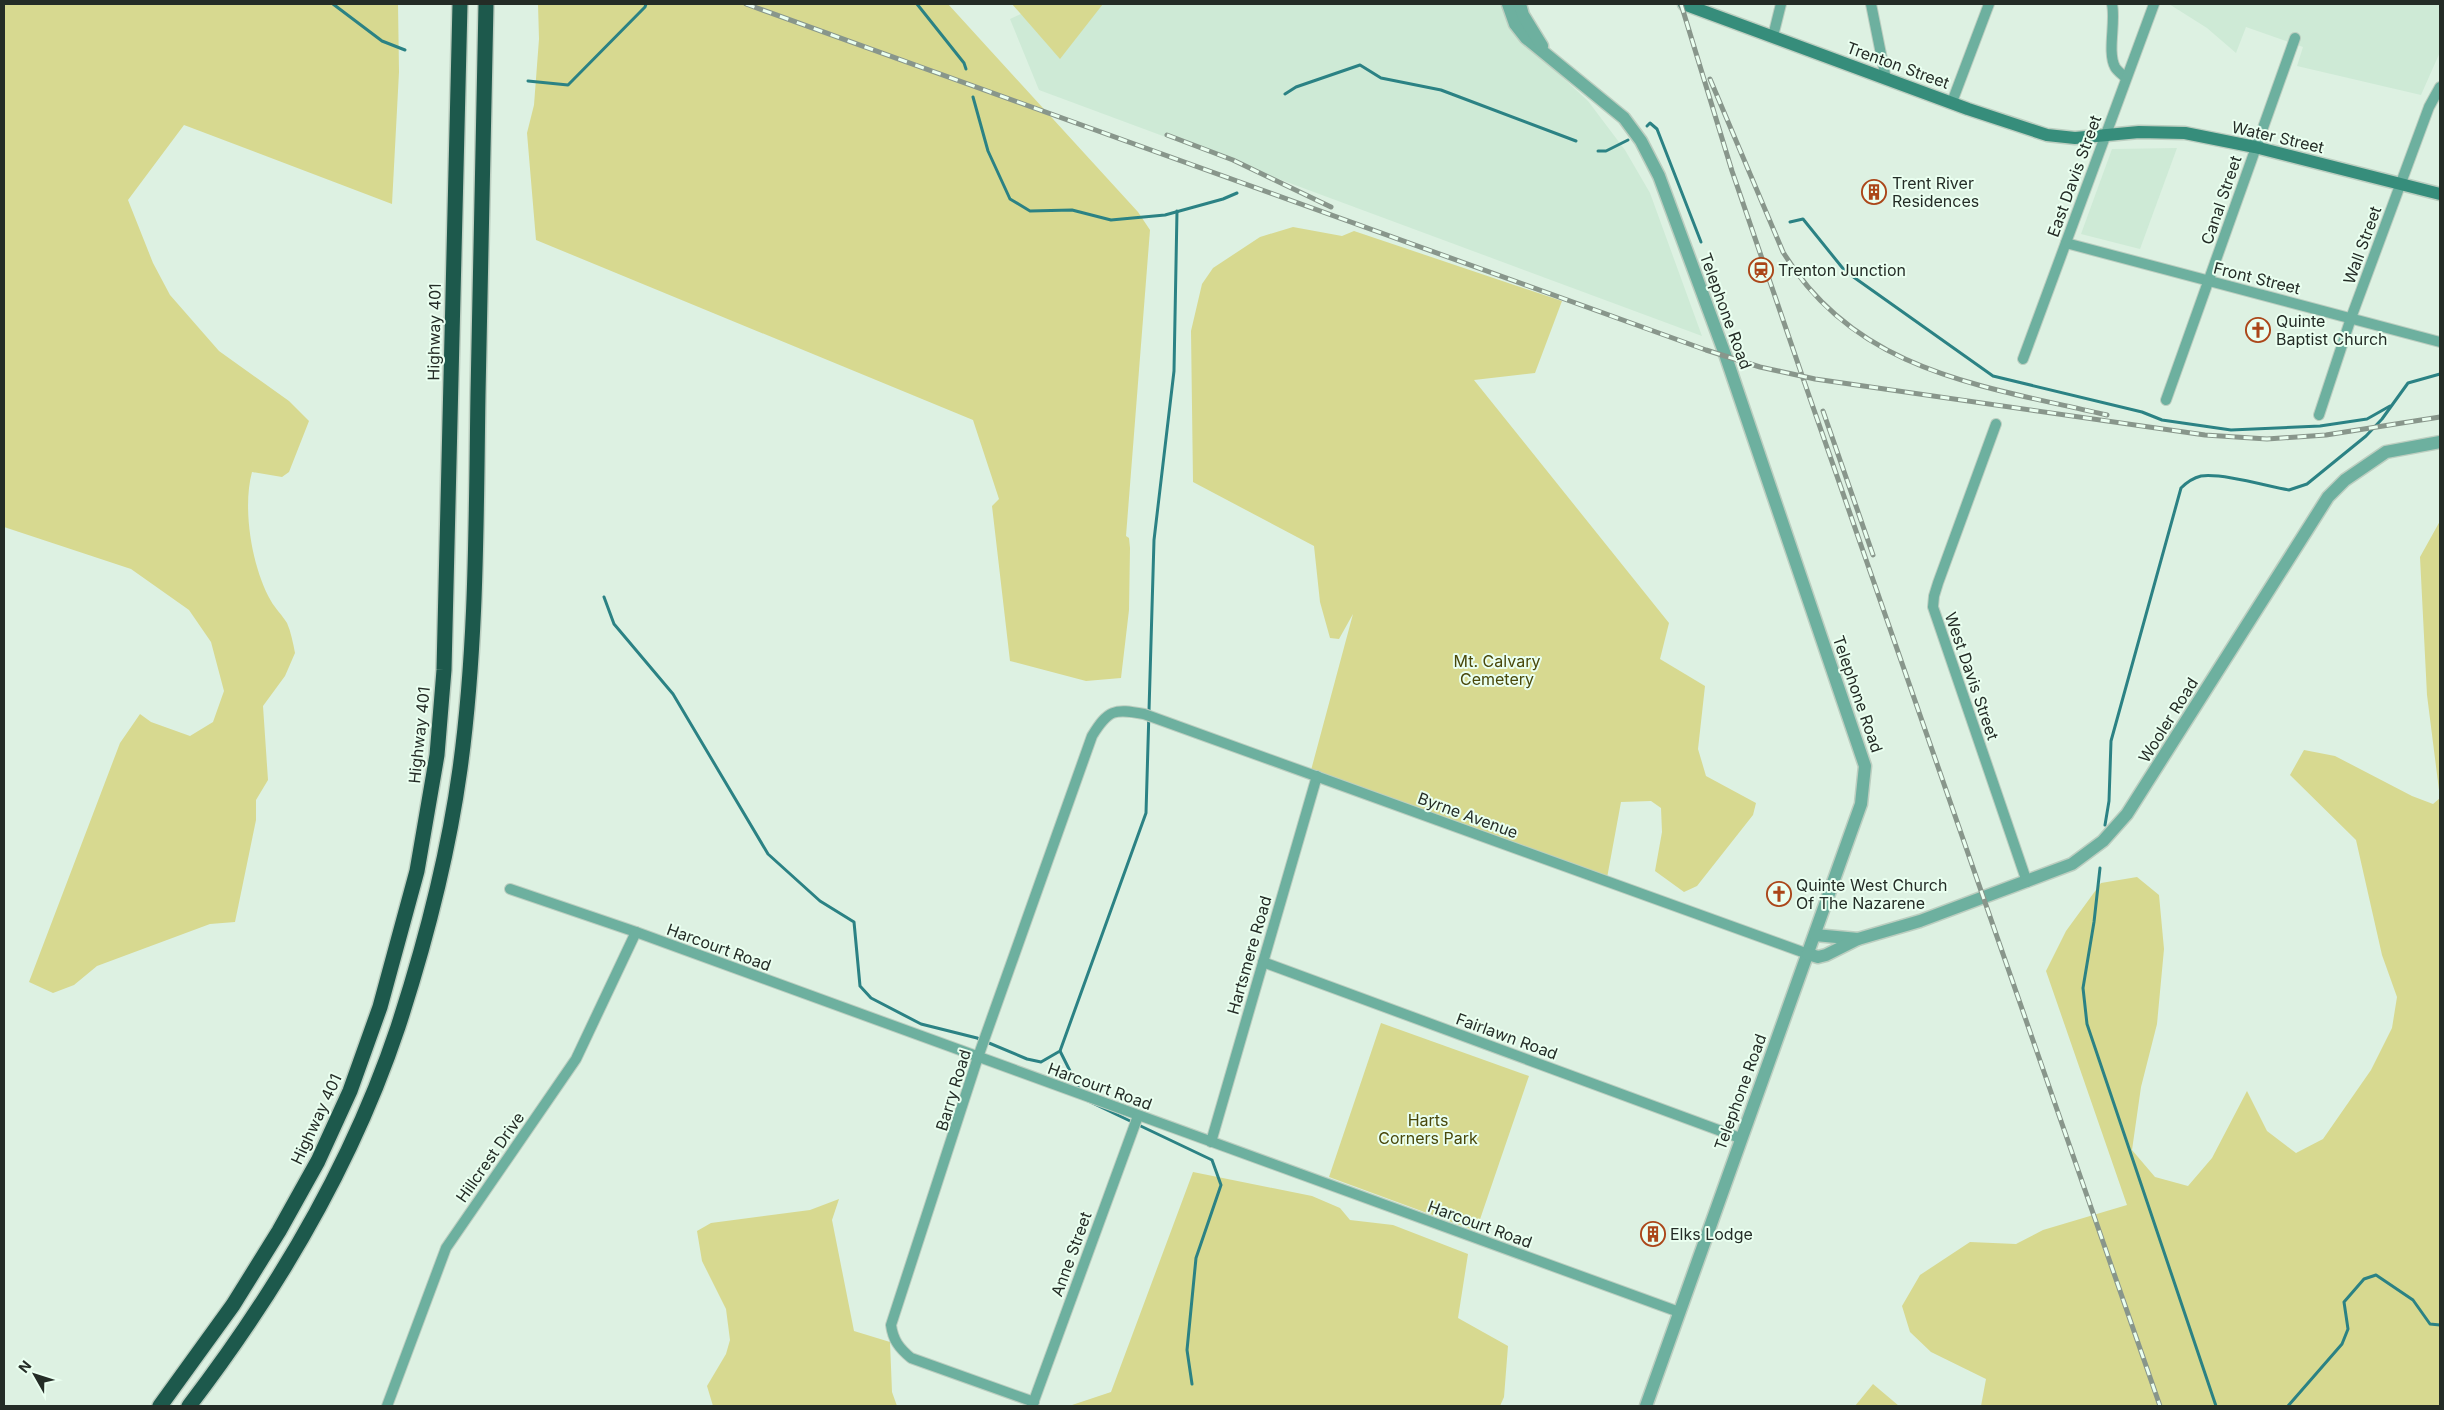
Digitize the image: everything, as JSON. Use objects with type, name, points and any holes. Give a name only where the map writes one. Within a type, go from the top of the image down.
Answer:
[{"type":"highway","name":"Highway 401","points":[[160,1406],[233,1305],[318,1161],[350,1091],[380,1007],[417,871],[437,755],[444,670],[460,4]]},
{"type":"highway","points":[[189,1406],[227,1356],[270,1292],[297,1248],[344,1159],[397,1030],[418,962],[445,853],[460,770],[469,675],[476,533],[486,4]]},
{"type":"main road","name":"Trenton Street","points":[[1684,4],[2047,135],[2075,138],[2105,136]]},
{"type":"main road","name":"Water Street","points":[[2105,136],[2139,132],[2185,133],[2255,147],[2440,194]]},
{"type":"street","name":"Telephone Road","points":[[1508,4],[1514,24],[1520,31],[1624,118],[1641,141],[1659,176],[1726,357],[1865,766],[1861,804],[1740,1138],[1646,1406]]},
{"type":"street","name":"Telephone Road","points":[[1520,4],[1523,16],[1551,58]]},
{"type":"street","points":[[1773,36],[1781,4]]},
{"type":"street","points":[[1871,4],[1886,78]]},
{"type":"street","points":[[1952,102],[1989,4]]},
{"type":"street","points":[[2112,4],[2114,27],[2113,60],[2115,68],[2126,78]]},
{"type":"street","name":"East Davis Street","points":[[2023,359],[2154,4]]},
{"type":"street","name":"Canal Street","points":[[2166,400],[2295,38]]},
{"type":"street","name":"Wall Street","points":[[2319,416],[2351,318],[2429,107],[2440,87]]},
{"type":"street","name":"Front Street","points":[[2066,243],[2440,342]]},
{"type":"street","name":"West Davis Street","points":[[1996,424],[1936,590],[1933,607],[2027,882]]},
{"type":"street","name":"Wooler Road","points":[[1808,954],[1818,957],[1826,955],[1858,939],[1920,921],[2027,882],[2081,859],[2109,835],[2127,814],[2310,523],[2337,486],[2386,452],[2440,442]]},
{"type":"street","name":"Byrne Avenue","points":[[1115,712],[1126,710],[1144,714],[1808,954]]},
{"type":"street","name":"Barry Road","points":[[1033,1404],[911,1358],[899,1348],[893,1336],[891,1325],[978,1057],[1092,736],[1102,719],[1115,712]]},
{"type":"street","name":"Hartsmere Road","points":[[1210,1142],[1317,776]]},
{"type":"street","name":"Harcourt Road","points":[[510,889],[636,932],[1679,1312]]},
{"type":"street","name":"Hillcrest Drive","points":[[387,1406],[446,1248],[576,1059],[636,932]]},
{"type":"street","name":"Wooler Road","points":[[1815,935],[1858,939]]},
{"type":"street","name":"Fairlawn Road","points":[[1263,962],[1740,1138]]},
{"type":"street","name":"Anne Street","points":[[1033,1404],[1138,1116]]},
{"type":"shaded area","points":[[1042,4],[1504,4],[1509,28],[1588,101],[1625,150],[1650,193],[1702,336],[1039,90],[1010,19]]},
{"type":"shaded area","points":[[2169,4],[2440,4],[2440,52],[2421,95],[2297,66],[2303,47],[2246,27],[2236,53],[2207,28]]},
{"type":"shaded area","points":[[2177,148],[2140,249],[2081,234],[2112,149]]},
{"type":"green space","points":[[4,4],[398,4],[399,72],[392,204],[184,125],[128,200],[153,263],[170,295],[219,351],[289,401],[309,421],[289,472],[282,477],[252,472],[248,503],[254,555],[264,588],[287,623],[295,653],[285,676],[263,706],[268,780],[256,800],[256,820],[235,922],[210,924],[97,966],[74,985],[53,993],[29,982],[120,743],[140,714],[151,722],[190,736],[213,722],[224,691],[211,642],[189,610],[131,569],[4,527]]},
{"type":"green space","points":[[538,4],[948,4],[1138,212],[1150,230],[1126,536],[1129,538],[1130,548],[1129,610],[1121,678],[1086,681],[1010,661],[992,506],[999,499],[973,420],[536,240],[527,133],[534,105],[539,39]]},
{"type":"green space","points":[[1012,4],[1103,4],[1060,59]]},
{"type":"green space","name":"Mt. Calvary Cemetery","points":[[1293,227],[1342,236],[1354,231],[1562,301],[1535,373],[1474,380],[1669,623],[1660,659],[1705,686],[1698,749],[1706,776],[1756,803],[1753,815],[1697,886],[1684,892],[1655,871],[1662,832],[1661,808],[1651,801],[1621,802],[1607,878],[1310,774],[1353,614],[1339,639],[1330,638],[1320,602],[1314,546],[1193,482],[1191,331],[1202,284],[1213,268],[1260,237]]},
{"type":"green space","points":[[2440,521],[2440,798],[2427,695],[2420,557]]},
{"type":"green space","points":[[2304,750],[2335,756],[2412,796],[2433,804],[2440,798],[2440,1406],[1981,1406],[1986,1379],[1931,1352],[1910,1332],[1902,1306],[1920,1275],[1970,1242],[2016,1244],[2043,1230],[2127,1205],[2046,971],[2066,931],[2101,883],[2137,877],[2159,895],[2164,949],[2157,1024],[2141,1087],[2132,1150],[2155,1177],[2188,1186],[2212,1158],[2247,1091],[2267,1131],[2296,1153],[2323,1139],[2371,1070],[2392,1028],[2397,997],[2382,955],[2356,840],[2290,775]]},
{"type":"green space","name":"Harts Corners Park","points":[[1381,1023],[1529,1076],[1476,1231],[1329,1177]]},
{"type":"green space","points":[[1193,1172],[1312,1196],[1340,1208],[1350,1220],[1393,1225],[1468,1254],[1458,1318],[1508,1346],[1504,1397],[1500,1406],[1069,1406],[1111,1392]]},
{"type":"green space","points":[[839,1199],[832,1220],[854,1331],[890,1342],[892,1392],[897,1406],[713,1406],[707,1386],[726,1354],[730,1340],[726,1309],[702,1261],[697,1231],[711,1223],[810,1210]]},
{"type":"green space","points":[[1873,1384],[1899,1406],[1855,1406]]},
{"type":"waterway","points":[[333,4],[382,41],[405,50]]},
{"type":"waterway","points":[[528,81],[568,85],[646,4]]},
{"type":"waterway","points":[[917,4],[964,63],[966,69]]},
{"type":"waterway","points":[[1285,94],[1296,87],[1360,65],[1381,78],[1441,90],[1576,141]]},
{"type":"waterway","points":[[973,97],[988,151],[1010,199],[1030,211],[1072,210],[1111,220],[1165,215],[1223,199],[1237,193]]},
{"type":"waterway","points":[[1647,126],[1650,123],[1657,129],[1701,242]]},
{"type":"waterway","points":[[1598,151],[1606,151],[1628,140]]},
{"type":"waterway","points":[[604,597],[614,624],[673,694],[768,854],[820,901],[854,922],[860,986],[871,998],[921,1024],[977,1038],[1027,1059],[1041,1062],[1060,1051],[1146,813],[1154,540],[1174,371],[1177,211]]},
{"type":"waterway","points":[[1790,222],[1803,219],[1845,271],[1993,376],[2142,412],[2162,420],[2231,430],[2320,426],[2367,419],[2390,406]]},
{"type":"waterway","points":[[2105,825],[2109,801],[2111,741],[2181,488],[2188,482],[2201,476],[2221,476],[2289,490],[2307,484],[2366,436],[2382,419],[2408,383],[2440,374]]},
{"type":"waterway","points":[[2100,868],[2094,922],[2083,988],[2087,1024],[2216,1406]]},
{"type":"waterway","points":[[1060,1051],[1080,1091]]},
{"type":"waterway","points":[[1084,1099],[1212,1160],[1221,1185],[1196,1258],[1187,1350],[1192,1384]]},
{"type":"waterway","points":[[2288,1406],[2342,1344],[2348,1329],[2344,1302],[2364,1279],[2376,1275],[2413,1300],[2430,1324],[2440,1325]]},
{"type":"railway","points":[[746,4],[1706,350],[1760,367],[1815,379],[2205,435],[2267,439],[2326,435],[2440,417]]},
{"type":"railway","points":[[1681,4],[1732,171],[2160,1406]]},
{"type":"railway","points":[[1710,79],[1783,252],[1813,292],[1847,324],[1884,349],[1926,368],[2014,394],[2107,415]]},
{"type":"railway","points":[[1167,135],[1233,160],[1331,207]]},
{"type":"railway","points":[[1823,411],[1873,555]]},
{"type":"place","name":"Trent River Residences","points":[[1874,192]]},
{"type":"place","name":"Trenton Junction","points":[[1761,270]]},
{"type":"place","name":"Quinte Baptist Church","points":[[2258,330]]},
{"type":"place","name":"Quinte West Church Of The Nazarene","points":[[1779,894]]},
{"type":"place","name":"Elks Lodge","points":[[1653,1234]]}]
